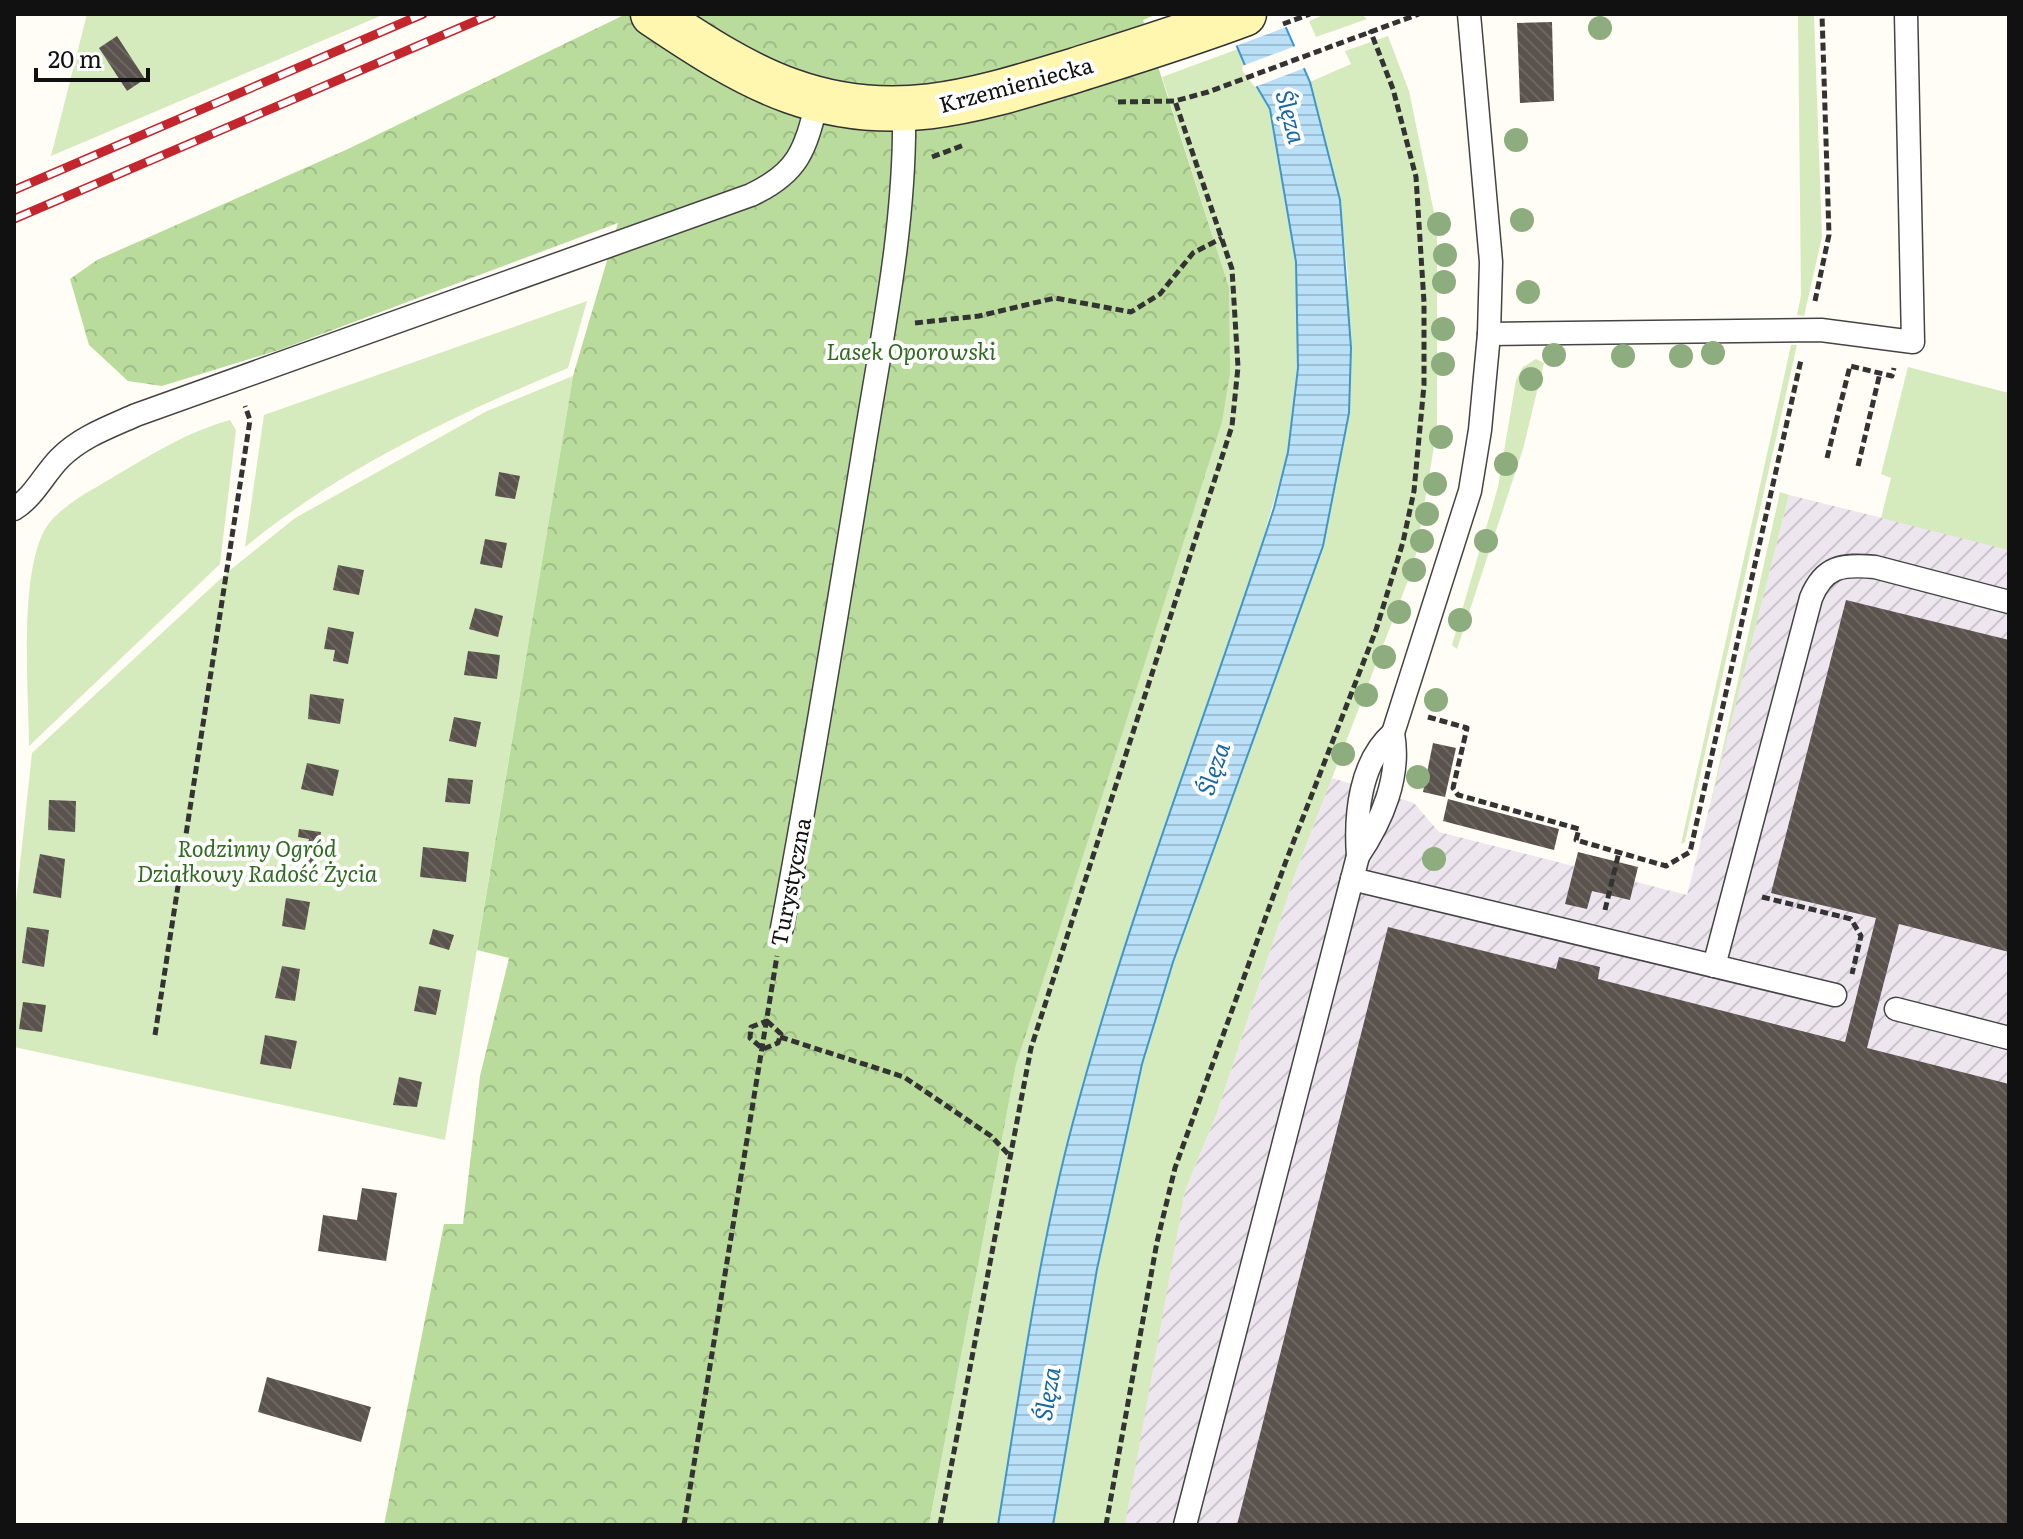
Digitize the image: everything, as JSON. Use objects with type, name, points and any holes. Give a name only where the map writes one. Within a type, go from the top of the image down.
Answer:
[{"type":"street","name":"Krzemieniecka","points":[[653,14],[751,74],[818,99],[904,111],[971,102],[1244,14]]},
{"type":"lane","points":[[1185,1525],[1358,856],[1379,827],[1397,755],[1393,733],[1470,491],[1480,430],[1489,334],[1491,262],[1469,14]]},
{"type":"lane","points":[[1489,334],[1821,330],[1913,342],[1906,14]]},
{"type":"lane","points":[[14,509],[23,503],[61,457],[91,435],[235,379],[751,195],[779,182],[793,166],[802,148],[818,99]]},
{"type":"lane","name":"Turystyczna","points":[[782,928],[809,787],[896,238],[904,164],[904,111]]},
{"type":"lane","points":[[1714,966],[1811,598],[1819,578],[1835,569],[1875,567],[2009,602]]},
{"type":"lane","points":[[1352,879],[1714,966],[1842,989]]},
{"type":"lane","points":[[1896,1009],[2009,1038]]},
{"type":"path","points":[[1208,92],[1419,14]]},
{"type":"path","points":[[1814,307],[1829,235],[1822,14]]},
{"type":"path","points":[[1106,1525],[1157,1242],[1175,1168],[1286,861],[1376,630],[1403,542],[1414,491],[1424,385],[1424,302],[1416,177],[1393,89],[1370,30]]},
{"type":"path","points":[[940,1525],[1031,1048],[1232,426],[1238,367],[1232,269],[1175,101]]},
{"type":"path","points":[[881,338],[907,324],[979,316],[1055,298],[1131,312],[1160,294],[1193,253],[1222,238]]},
{"type":"path","points":[[1827,458],[1850,366],[1892,376],[1901,340]]},
{"type":"path","points":[[1430,703],[1426,717],[1467,728],[1453,788],[1458,795],[1579,829],[1576,840],[1666,866],[1690,852],[1802,357]]},
{"type":"path","points":[[1858,466],[1880,373]]},
{"type":"path","points":[[155,1035],[230,571],[250,420],[235,379]]},
{"type":"path","points":[[1613,876],[1619,852]]},
{"type":"path","points":[[1734,890],[1851,919],[1861,936],[1842,989]]},
{"type":"path","name":"Turystyczna","points":[[684,1525],[782,928]]},
{"type":"path","points":[[767,1021],[781,1034],[780,1037],[778,1043],[763,1049],[750,1038],[751,1027],[767,1021]]},
{"type":"path","points":[[780,1037],[904,1077],[991,1136],[1010,1156]]},
{"type":"shaded area","points":[[1789,495],[2009,549],[2009,1525],[1124,1525],[1185,1191],[1217,1113],[1297,869],[1332,778],[1414,803],[1439,832],[1687,895]]},
{"type":"green space","points":[[87,14],[385,14],[51,156]]},
{"type":"green space","name":"Lasek Oporowski","points":[[626,14],[1157,14],[1143,20],[1229,287],[1230,373],[1222,422],[1016,1065],[929,1525],[384,1525],[444,1224],[463,1224],[480,1076],[509,958],[477,950],[573,376],[618,223],[282,349],[162,386],[128,381],[89,345],[70,279],[97,260],[348,149]]},
{"type":"green space","points":[[1326,14],[1361,14],[1367,19],[1316,37],[1309,21]]},
{"type":"green space","points":[[1798,14],[1814,14],[1822,237],[1804,316],[1797,315],[1801,296]]},
{"type":"green space","points":[[1388,36],[1409,91],[1437,227],[1437,429],[1414,565],[1297,869],[1217,1113],[1185,1191],[1125,1525],[1053,1525],[1102,1234],[1143,1061],[1228,802],[1323,546],[1349,413],[1348,276],[1340,200],[1310,82],[1351,64],[1345,51]]},
{"type":"green space","points":[[1238,49],[1270,109],[1296,262],[1298,368],[1288,452],[1249,587],[1100,1025],[1029,1336],[998,1525],[929,1525],[1016,1065],[1229,287],[1162,77]]},
{"type":"green space","points":[[587,301],[568,368],[441,425],[359,468],[245,547],[264,415]]},
{"type":"green space","points":[[1791,345],[1797,345],[1685,842],[1681,844]]},
{"type":"green space","points":[[1536,359],[1544,363],[1523,449],[1457,649],[1452,645],[1498,487],[1516,380],[1523,367]]},
{"type":"green space","points":[[1908,367],[2009,393],[2009,550],[1881,518],[1891,478],[1881,474]]},
{"type":"green space","name":"Rodzinny Ogród Działkowy Radość Życia","points":[[573,376],[445,1140],[14,1047],[14,920],[32,753],[229,571],[295,518],[487,411]]},
{"type":"green space","points":[[230,420],[236,430],[220,564],[29,746],[29,596],[40,541],[50,522],[74,501],[146,457],[187,436]]},
{"type":"green space","points":[[1780,492],[1789,495],[1709,810]]},
{"type":"water","name":"Ślęza","points":[[1223,14],[1280,14],[1310,82],[1340,200],[1351,348],[1349,413],[1323,546],[1173,962],[1142,1064],[1097,1269],[1053,1525],[998,1525],[1040,1272],[1073,1122],[1118,967],[1249,584],[1274,508],[1288,452],[1298,368],[1296,262],[1270,109],[1247,70]]},
{"type":"pier","points":[[1219,14],[1285,14],[1289,26],[1233,47]]},
{"type":"pier","points":[[1298,45],[1307,67],[1255,87],[1243,72],[1242,66]]},
{"type":"building","points":[[1552,22],[1554,101],[1520,103],[1517,23]]},
{"type":"building","points":[[117,36],[145,79],[127,91],[99,48]]},
{"type":"building","points":[[499,472],[520,476],[515,499],[495,496]]},
{"type":"building","points":[[485,539],[507,543],[502,568],[480,564]]},
{"type":"building","points":[[338,565],[364,570],[359,595],[333,590]]},
{"type":"building","points":[[1846,600],[2009,640],[2009,952],[1899,924],[1867,1048],[2009,1084],[2009,1525],[1237,1525],[1388,927],[1556,969],[1559,957],[1600,967],[1598,979],[1845,1042],[1876,918],[1771,893]]},
{"type":"building","points":[[475,608],[503,616],[498,637],[469,629]]},
{"type":"building","points":[[328,627],[354,632],[348,664],[333,661],[335,650],[324,649]]},
{"type":"building","points":[[468,651],[500,655],[497,679],[464,675]]},
{"type":"building","points":[[310,694],[344,699],[340,724],[308,719]]},
{"type":"building","points":[[454,717],[481,722],[476,747],[449,741]]},
{"type":"building","points":[[1433,743],[1456,748],[1445,797],[1423,792]]},
{"type":"building","points":[[307,763],[339,770],[333,796],[301,789]]},
{"type":"building","points":[[448,778],[473,780],[470,804],[445,802]]},
{"type":"building","points":[[1448,799],[1559,829],[1554,850],[1443,821]]},
{"type":"building","points":[[49,800],[76,801],[75,832],[48,830]]},
{"type":"building","points":[[299,829],[321,832],[315,870],[304,869],[309,839],[298,837]]},
{"type":"building","points":[[423,847],[469,852],[466,882],[420,877]]},
{"type":"building","points":[[1578,852],[1638,867],[1630,900],[1592,891],[1587,909],[1565,904]]},
{"type":"building","points":[[40,854],[65,859],[61,898],[33,893]]},
{"type":"building","points":[[286,898],[310,902],[305,930],[282,926]]},
{"type":"building","points":[[27,927],[49,930],[44,967],[22,963]]},
{"type":"building","points":[[433,929],[454,935],[449,950],[429,944]]},
{"type":"building","points":[[282,966],[300,969],[295,1001],[275,998]]},
{"type":"building","points":[[419,986],[441,990],[436,1015],[414,1011]]},
{"type":"building","points":[[23,1002],[46,1005],[42,1032],[19,1029]]},
{"type":"building","points":[[265,1035],[297,1041],[291,1069],[260,1064]]},
{"type":"building","points":[[399,1077],[422,1082],[417,1107],[393,1105]]},
{"type":"building","points":[[362,1188],[397,1193],[386,1261],[318,1251],[323,1215],[357,1220]]},
{"type":"building","points":[[267,1377],[371,1407],[361,1442],[258,1412]]},
{"type":"railway","points":[[14,190],[423,14]]},
{"type":"railway","points":[[14,219],[492,14]]}]
